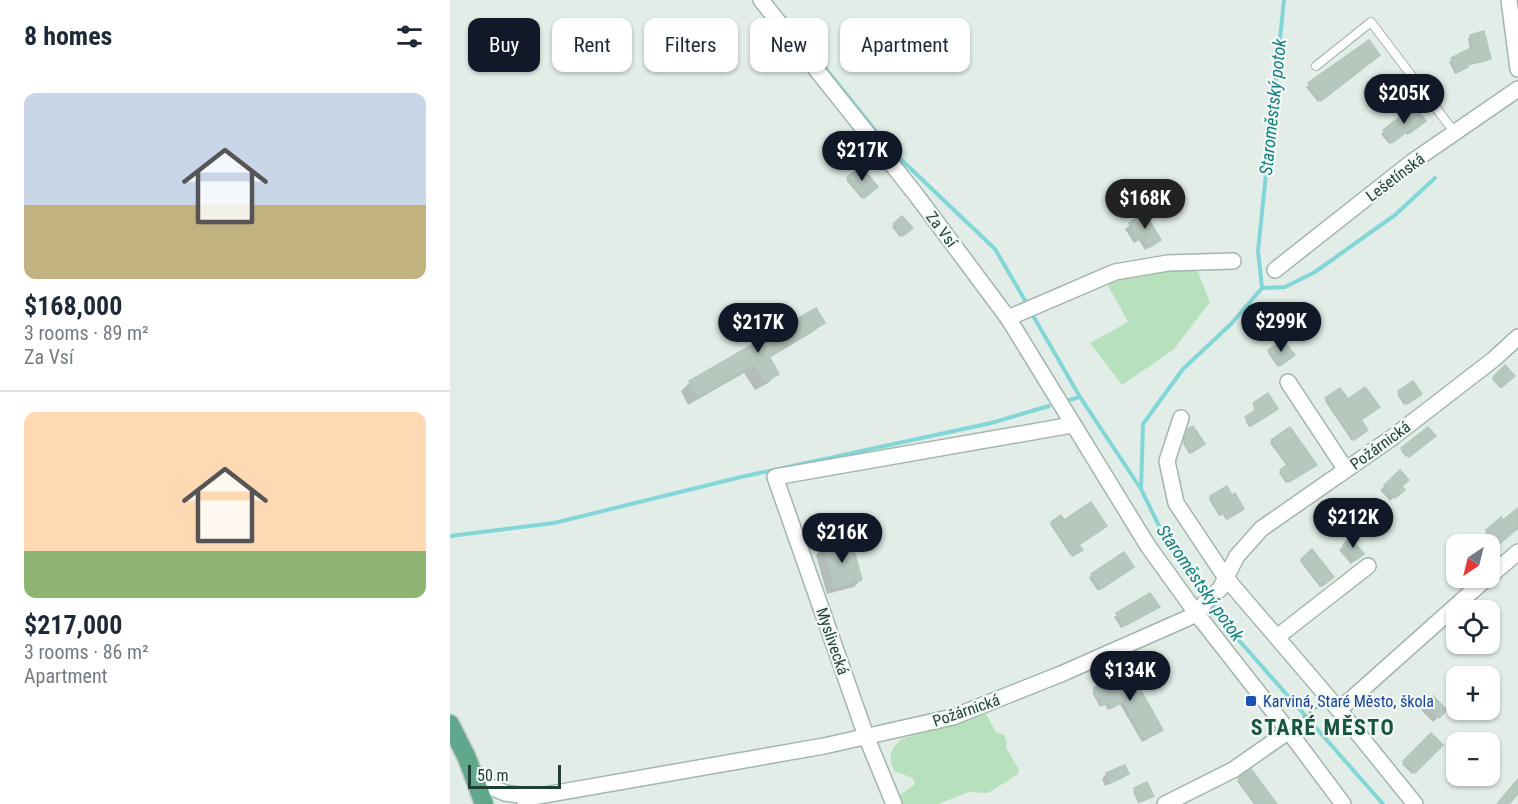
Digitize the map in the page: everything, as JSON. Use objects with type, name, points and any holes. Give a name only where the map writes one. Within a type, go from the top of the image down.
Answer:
[{"type":"main road","points":[[450,724],[477,781],[484,804]]},
{"type":"street","name":"Za Vsí","points":[[761,0],[917,196],[1008,318],[1148,546],[1197,614],[1294,726],[1343,804]]},
{"type":"street","points":[[1509,0],[1518,69]]},
{"type":"street","name":"Lešetínská","points":[[1275,270],[1412,162],[1518,89]]},
{"type":"street","points":[[1008,318],[1114,272],[1168,263],[1233,261]]},
{"type":"street","name":"Požárnická","points":[[477,781],[529,801],[824,746],[953,717],[1061,674],[1197,614],[1226,578],[1237,556],[1261,529],[1393,437],[1476,374],[1518,337]]},
{"type":"street","points":[[1288,382],[1346,470]]},
{"type":"street","points":[[1181,418],[1167,461],[1176,503],[1226,578],[1339,710],[1415,804]]},
{"type":"street","name":"Myslivecká","points":[[894,804],[866,736],[775,477],[1072,425]]},
{"type":"street","points":[[1500,568],[1518,552]]},
{"type":"street","points":[[1277,637],[1368,566]]},
{"type":"street","points":[[1339,710],[1477,588]]},
{"type":"street","points":[[1165,804],[1233,770],[1294,726]]},
{"type":"lane","points":[[1316,66],[1371,22],[1455,133]]},
{"type":"path","points":[[1294,726],[1308,714]]},
{"type":"green space","points":[[1164,267],[1196,267],[1210,302],[1174,349],[1122,385],[1090,343],[1128,322],[1107,284]]},
{"type":"green space","points":[[986,714],[996,732],[1004,735],[1007,742],[1006,748],[1019,769],[1018,774],[988,793],[969,792],[938,804],[900,804],[900,795],[915,784],[913,778],[894,771],[891,753],[898,743],[902,739]]},
{"type":"building","points":[[1484,31],[1491,59],[1467,64],[1468,67],[1458,72],[1451,58],[1473,47],[1470,35]]},
{"type":"building","points":[[1369,40],[1380,55],[1321,101],[1308,83]]},
{"type":"building","points":[[1392,75],[1404,90],[1387,102],[1376,87]]},
{"type":"building","points":[[1417,109],[1426,121],[1392,143],[1383,130],[1409,110],[1411,113]]},
{"type":"building","points":[[861,166],[878,187],[864,198],[847,177]]},
{"type":"building","points":[[1145,213],[1161,240],[1150,247],[1144,236],[1139,240],[1129,223]]},
{"type":"building","points":[[902,216],[913,228],[903,236],[893,224]]},
{"type":"building","points":[[816,308],[825,323],[769,356],[779,374],[765,382],[754,364],[698,397],[689,381]]},
{"type":"building","points":[[1283,340],[1295,355],[1280,366],[1268,350]]},
{"type":"building","points":[[1505,365],[1515,376],[1502,387],[1493,377]]},
{"type":"building","points":[[1413,381],[1422,394],[1407,404],[1398,391]]},
{"type":"building","points":[[1365,387],[1380,407],[1361,420],[1368,430],[1354,440],[1325,398],[1340,388],[1348,399]]},
{"type":"building","points":[[1268,393],[1278,409],[1251,426],[1245,417],[1257,409],[1253,403]]},
{"type":"building","points":[[1193,426],[1205,444],[1191,453],[1184,440],[1188,429]]},
{"type":"building","points":[[1290,427],[1317,465],[1289,482],[1280,470],[1288,464],[1271,440]]},
{"type":"building","points":[[1428,427],[1436,436],[1409,457],[1401,448]]},
{"type":"building","points":[[1400,470],[1409,480],[1402,486],[1405,490],[1395,498],[1384,485]]},
{"type":"building","points":[[1227,486],[1232,495],[1235,493],[1244,509],[1228,519],[1225,513],[1221,515],[1210,496]]},
{"type":"building","points":[[1091,502],[1107,526],[1079,545],[1083,550],[1073,556],[1051,522],[1061,515],[1064,520]]},
{"type":"building","points":[[1518,508],[1518,528],[1500,543],[1500,534],[1489,534],[1486,530],[1501,517],[1503,520]]},
{"type":"building","points":[[1350,538],[1364,554],[1356,560],[1343,545]]},
{"type":"building","points":[[851,539],[862,580],[834,588],[823,547]]},
{"type":"building","points":[[1312,549],[1334,577],[1322,586],[1301,559]]},
{"type":"building","points":[[1124,552],[1134,567],[1101,589],[1091,574]]},
{"type":"building","points":[[1150,593],[1160,607],[1124,626],[1116,613]]},
{"type":"building","points":[[1129,669],[1163,730],[1145,740],[1123,702],[1111,708],[1108,703],[1103,705],[1093,688]]},
{"type":"building","points":[[1433,696],[1446,711],[1439,718],[1425,704]]},
{"type":"building","points":[[1431,733],[1443,745],[1415,773],[1403,761]]},
{"type":"building","points":[[1125,765],[1129,774],[1110,783],[1106,773]]},
{"type":"building","points":[[1251,769],[1277,804],[1257,804],[1238,778]]},
{"type":"building","points":[[1518,779],[1518,794],[1509,804],[1497,804]]},
{"type":"building","points":[[1147,782],[1154,796],[1140,802],[1134,788]]},
{"type":"waterway","name":"Staroměstský potok","points":[[1206,597],[1161,530],[1141,489],[1143,424],[1183,369],[1231,324],[1262,288],[1258,251],[1284,0]]},
{"type":"waterway","points":[[828,72],[891,150],[995,249],[1026,302]]},
{"type":"waterway","points":[[1262,288],[1285,287],[1315,272],[1395,215],[1435,178]]},
{"type":"waterway","points":[[1032,314],[1080,397]]},
{"type":"waterway","points":[[1069,400],[1080,397],[1141,489]]},
{"type":"waterway","points":[[450,536],[554,523],[741,477],[991,423],[1049,406]]},
{"type":"waterway","name":"Staroměstský potok","points":[[1211,603],[1229,629],[1383,804]]},
{"type":"place","name":"Karviná, Staré Město, škola","points":[[1251,701]]},
{"type":"district","name":"STARÉ MĚSTO","points":[[1323,727]]}]
